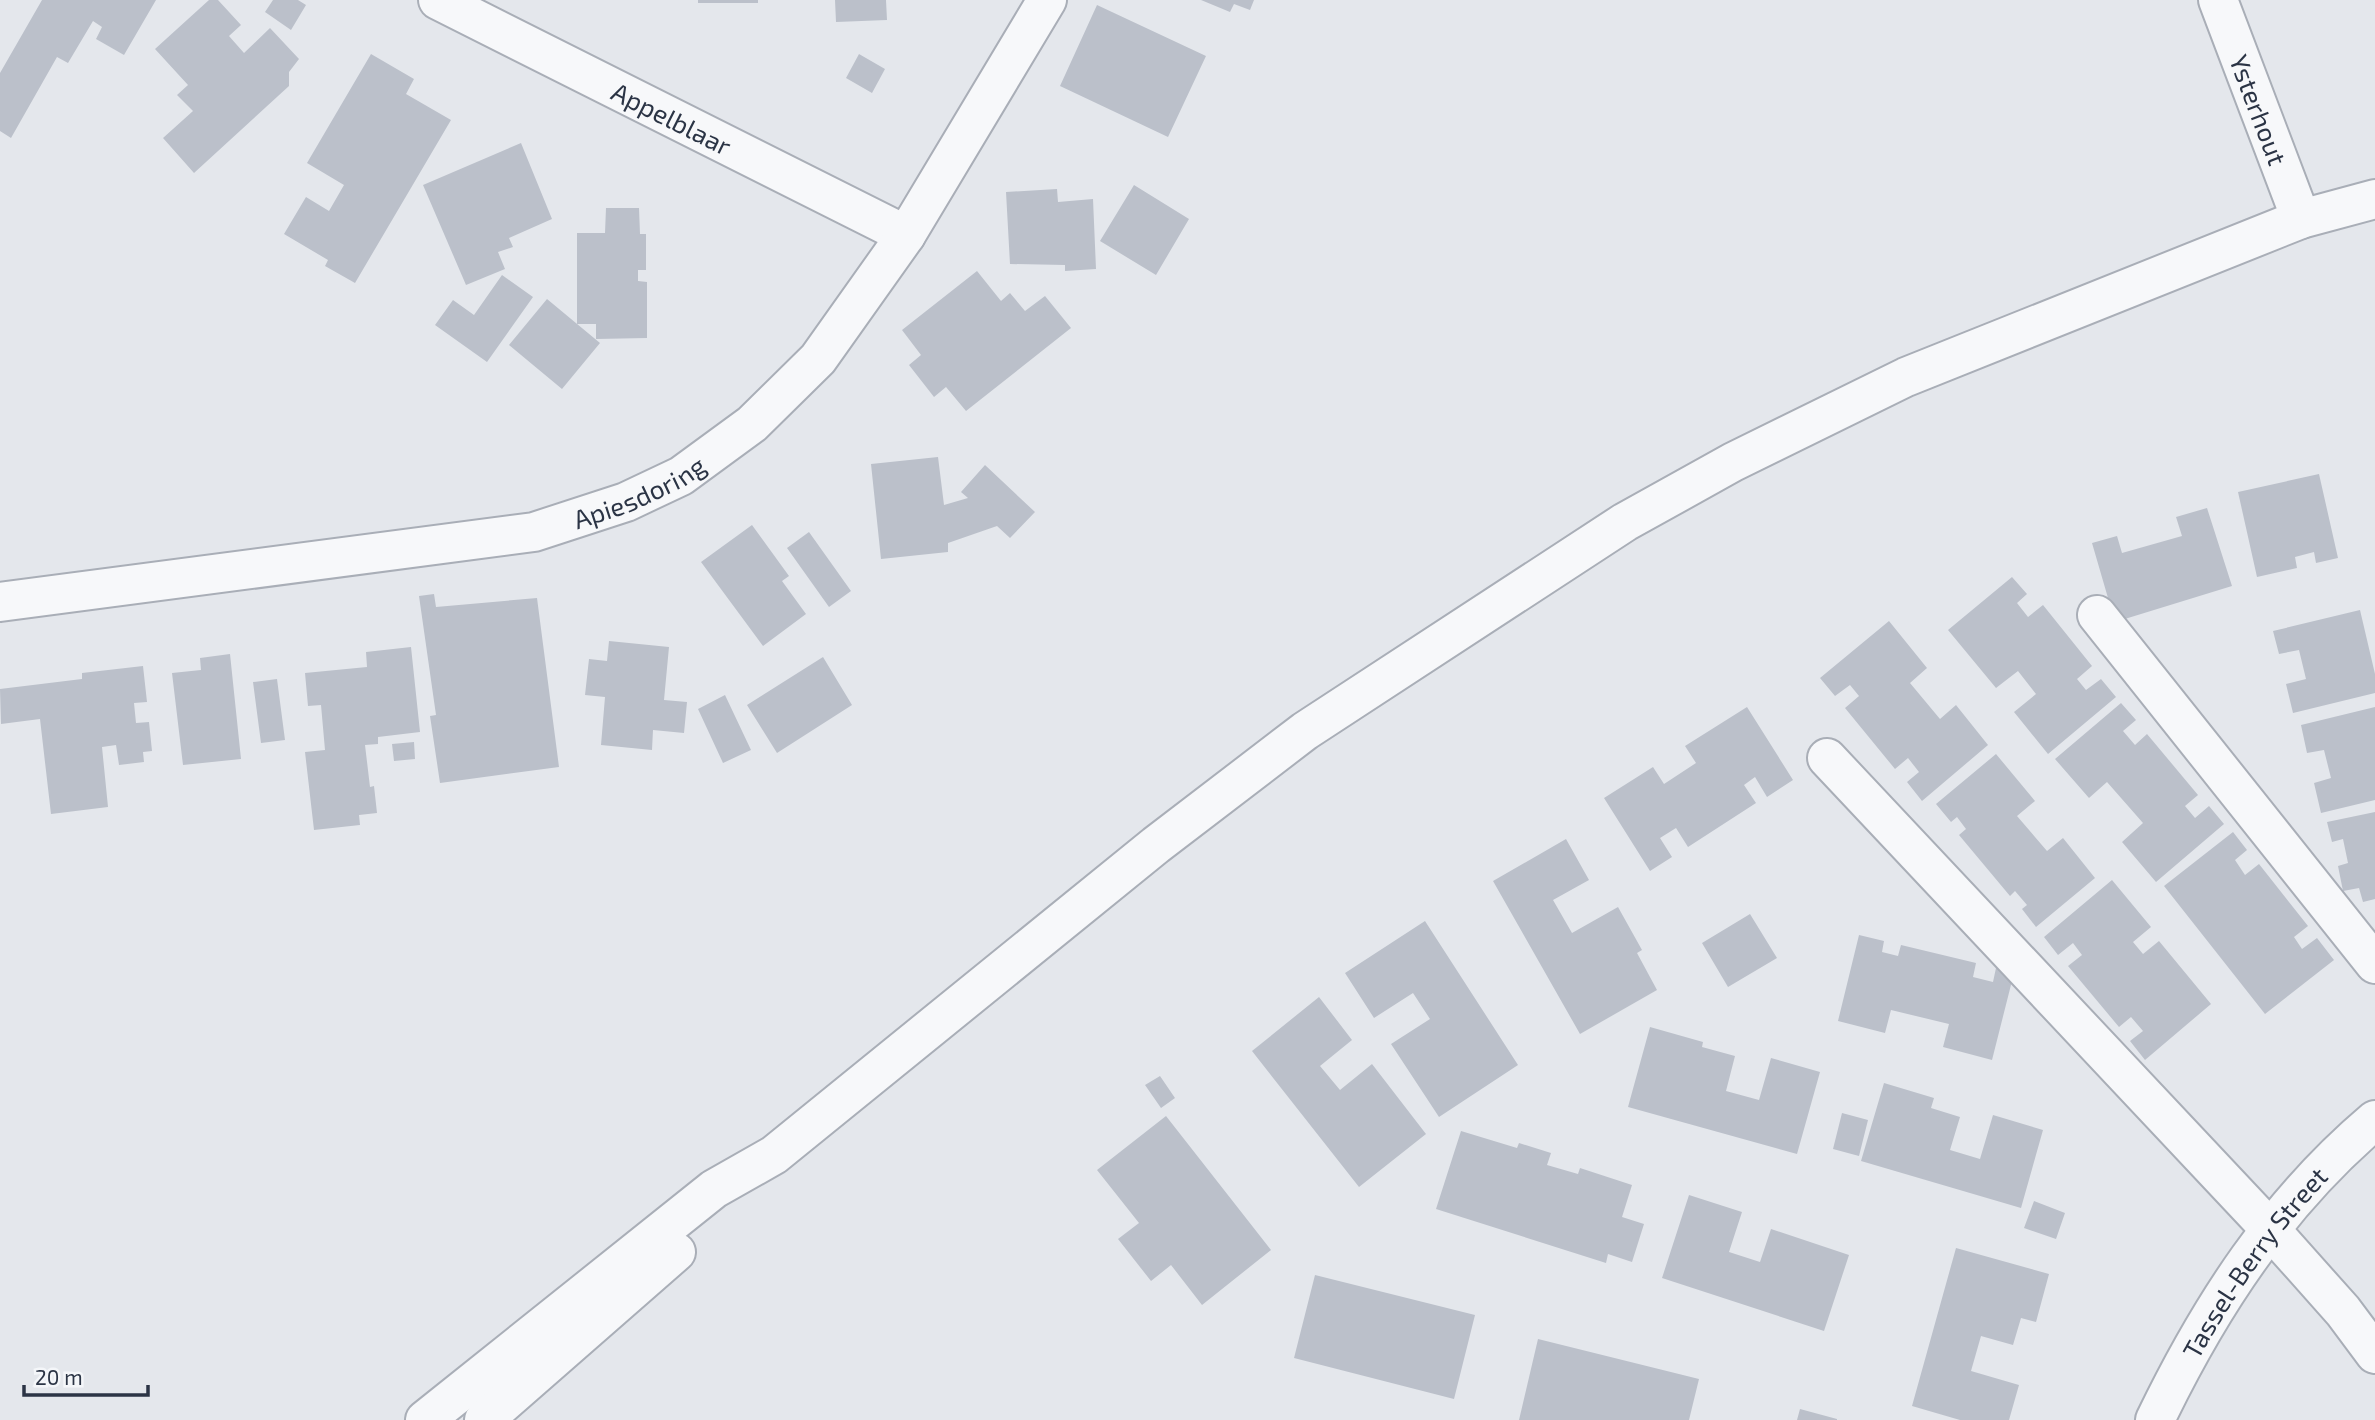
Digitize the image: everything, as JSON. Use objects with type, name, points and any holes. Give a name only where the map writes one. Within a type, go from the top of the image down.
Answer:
[{"type":"street","name":"Appelblaar","points":[[438,0],[906,235]]},
{"type":"street","name":"Apiesdoring","points":[[0,602],[534,532],[626,502],[681,476],[752,424],[818,359],[906,235],[1047,0]]},
{"type":"street","name":"Ysterhout","points":[[2218,0],[2301,219]]},
{"type":"street","points":[[425,1420],[714,1189],[774,1154],[1156,845],[1305,731],[1626,522],[1733,462],[1906,377],[2301,219],[2375,198]]},
{"type":"street","points":[[2097,615],[2375,964]]},
{"type":"street","points":[[1827,758],[2269,1228],[2343,1311],[2375,1353]]},
{"type":"street","name":"Tassel-Berry Street","points":[[2155,1420],[2189,1351],[2230,1282],[2269,1228],[2340,1150],[2375,1120]]},
{"type":"street","points":[[484,1420],[729,1208],[774,1154]]},
{"type":"building","points":[[42,0],[156,0],[124,55],[96,39],[102,27],[93,21],[68,63],[57,57],[11,138],[0,131],[0,73]]},
{"type":"building","points":[[209,0],[218,0],[241,25],[229,36],[244,53],[270,28],[299,59],[289,72],[289,86],[194,173],[163,138],[193,111],[177,95],[188,85],[155,49]]},
{"type":"building","points":[[273,0],[298,0],[306,5],[291,30],[265,12]]},
{"type":"building","points":[[698,0],[758,0],[758,3],[698,3]]},
{"type":"building","points":[[835,0],[886,0],[887,20],[836,22]]},
{"type":"building","points":[[1201,0],[1254,0],[1250,10],[1234,4],[1230,12]]},
{"type":"building","points":[[1097,5],[1206,56],[1168,137],[1060,86]]},
{"type":"building","points":[[371,54],[414,79],[406,94],[451,120],[355,283],[325,266],[328,260],[284,234],[306,197],[329,211],[344,185],[307,163]]},
{"type":"building","points":[[859,54],[885,69],[872,93],[846,78]]},
{"type":"building","points":[[521,143],[552,219],[509,238],[513,247],[498,252],[505,269],[466,285],[423,185]]},
{"type":"building","points":[[1134,185],[1189,219],[1156,275],[1100,241]]},
{"type":"building","points":[[1057,189],[1058,202],[1093,199],[1096,269],[1065,271],[1065,265],[1010,264],[1006,192]]},
{"type":"building","points":[[606,208],[639,208],[640,234],[646,234],[646,270],[638,270],[638,281],[647,282],[647,338],[596,339],[596,324],[577,324],[577,233],[605,233]]},
{"type":"building","points":[[977,271],[1001,301],[1010,293],[1025,311],[1045,296],[1071,328],[966,411],[946,387],[934,397],[909,365],[921,355],[902,330]]},
{"type":"building","points":[[502,275],[533,297],[487,362],[435,325],[453,300],[474,315]]},
{"type":"building","points":[[547,299],[600,343],[562,389],[509,345]]},
{"type":"building","points":[[938,457],[944,505],[968,498],[961,492],[985,465],[1035,512],[1010,538],[997,526],[948,543],[948,552],[881,559],[871,464]]},
{"type":"building","points":[[2319,474],[2338,558],[2316,563],[2314,552],[2295,557],[2297,568],[2257,577],[2238,492]]},
{"type":"building","points":[[2207,508],[2232,586],[2115,622],[2092,543],[2117,536],[2122,553],[2182,536],[2176,517]]},
{"type":"building","points":[[752,525],[789,576],[782,581],[806,614],[763,646],[701,562]]},
{"type":"building","points":[[809,532],[851,591],[829,607],[787,548]]},
{"type":"building","points":[[2012,577],[2027,594],[2017,603],[2028,617],[2043,605],[2092,666],[2077,679],[2086,690],[2101,679],[2116,697],[2048,754],[2014,712],[2036,694],[2018,671],[1996,688],[1948,630]]},
{"type":"building","points":[[434,594],[436,607],[537,598],[559,767],[440,783],[430,716],[436,715],[419,596]]},
{"type":"building","points":[[2360,610],[2375,674],[2375,693],[2293,713],[2286,684],[2306,679],[2299,650],[2279,654],[2273,631]]},
{"type":"building","points":[[1889,621],[1927,668],[1910,683],[1940,719],[1956,705],[1988,745],[1922,801],[1907,782],[1919,772],[1908,758],[1895,769],[1845,708],[1859,696],[1850,685],[1835,696],[1820,678]]},
{"type":"building","points":[[609,641],[669,647],[664,700],[687,702],[684,733],[653,730],[652,750],[601,745],[605,697],[585,695],[589,659],[607,661]]},
{"type":"building","points":[[411,647],[420,732],[378,737],[378,744],[365,745],[370,787],[374,786],[377,813],[359,815],[360,825],[314,830],[305,752],[325,750],[321,705],[308,706],[305,673],[367,667],[366,652]]},
{"type":"building","points":[[230,654],[241,759],[183,765],[172,673],[201,670],[200,658]]},
{"type":"building","points":[[823,657],[852,705],[777,753],[747,705]]},
{"type":"building","points":[[143,666],[147,702],[134,703],[136,723],[149,722],[152,751],[143,752],[144,762],[119,765],[116,745],[102,747],[108,807],[51,814],[40,719],[1,724],[0,689],[82,679],[82,673]]},
{"type":"building","points":[[277,679],[285,740],[261,743],[253,682]]},
{"type":"building","points":[[725,695],[751,750],[723,763],[698,709]]},
{"type":"building","points":[[2121,703],[2136,720],[2123,731],[2135,745],[2147,734],[2198,795],[2185,806],[2195,818],[2209,806],[2224,824],[2156,882],[2122,842],[2143,823],[2107,782],[2089,798],[2055,759]]},
{"type":"building","points":[[1747,707],[1793,780],[1767,797],[1755,777],[1744,785],[1756,803],[1688,847],[1676,828],[1660,838],[1672,857],[1650,871],[1604,798],[1653,767],[1664,784],[1696,763],[1685,746]]},
{"type":"building","points":[[2375,707],[2375,800],[2321,813],[2314,783],[2331,778],[2324,750],[2307,753],[2301,725]]},
{"type":"building","points":[[414,742],[415,759],[394,761],[392,744]]},
{"type":"building","points":[[1996,754],[2035,801],[2017,816],[2047,851],[2063,838],[2095,878],[2036,927],[2022,909],[2027,905],[2015,891],[2010,896],[1959,835],[1966,829],[1957,817],[1951,822],[1936,804]]},
{"type":"building","points":[[2375,812],[2375,899],[2363,902],[2359,888],[2343,891],[2338,866],[2348,863],[2343,839],[2332,842],[2327,822]]},
{"type":"building","points":[[2233,832],[2247,850],[2235,860],[2245,875],[2259,864],[2308,926],[2294,937],[2302,949],[2317,938],[2334,960],[2265,1014],[2164,886]]},
{"type":"building","points":[[1566,839],[1589,880],[1553,900],[1572,933],[1618,907],[1642,950],[1637,953],[1657,990],[1580,1034],[1493,881]]},
{"type":"building","points":[[2112,880],[2151,927],[2133,942],[2143,954],[2159,941],[2211,1004],[2145,1060],[2130,1041],[2143,1031],[2131,1017],[2119,1027],[2068,966],[2082,955],[2073,943],[2058,955],[2044,937]]},
{"type":"building","points":[[1750,914],[1777,958],[1728,987],[1702,943]]},
{"type":"building","points":[[1425,921],[1518,1065],[1439,1117],[1391,1044],[1430,1019],[1413,993],[1374,1018],[1345,973]]},
{"type":"building","points":[[1859,935],[1884,941],[1882,952],[1898,956],[1901,945],[1976,963],[1973,977],[1993,982],[1996,968],[2014,973],[1992,1060],[1943,1047],[1949,1024],[1891,1010],[1885,1033],[1838,1021]]},
{"type":"building","points":[[1319,997],[1352,1040],[1320,1066],[1340,1090],[1372,1064],[1426,1134],[1359,1187],[1252,1051]]},
{"type":"building","points":[[1650,1027],[1703,1042],[1702,1047],[1735,1056],[1726,1091],[1759,1100],[1771,1058],[1820,1072],[1797,1154],[1628,1107]]},
{"type":"building","points":[[1160,1076],[1175,1098],[1161,1108],[1145,1085]]},
{"type":"building","points":[[1884,1083],[1934,1098],[1931,1108],[1960,1117],[1950,1150],[1980,1159],[1993,1115],[2043,1130],[2021,1208],[1861,1161]]},
{"type":"building","points":[[1842,1113],[1868,1120],[1859,1156],[1833,1149]]},
{"type":"building","points":[[1166,1116],[1271,1250],[1202,1305],[1171,1265],[1151,1281],[1118,1239],[1139,1223],[1097,1170]]},
{"type":"building","points":[[1461,1131],[1517,1148],[1519,1143],[1551,1153],[1547,1165],[1578,1174],[1580,1168],[1632,1185],[1622,1217],[1644,1224],[1632,1262],[1608,1254],[1606,1263],[1436,1209]]},
{"type":"building","points":[[1689,1195],[1742,1212],[1729,1252],[1760,1262],[1771,1229],[1849,1255],[1824,1331],[1662,1278]]},
{"type":"building","points":[[2034,1201],[2065,1213],[2056,1239],[2024,1228]]},
{"type":"building","points":[[1956,1248],[2049,1274],[2036,1322],[2021,1318],[2013,1345],[1981,1336],[1971,1371],[2019,1385],[2009,1420],[1960,1420],[1912,1406]]},
{"type":"building","points":[[1315,1275],[1475,1315],[1454,1399],[1294,1358]]},
{"type":"building","points":[[1538,1339],[1699,1379],[1689,1420],[1519,1420]]},
{"type":"building","points":[[1800,1409],[1837,1419],[1837,1420],[1797,1420]]}]
